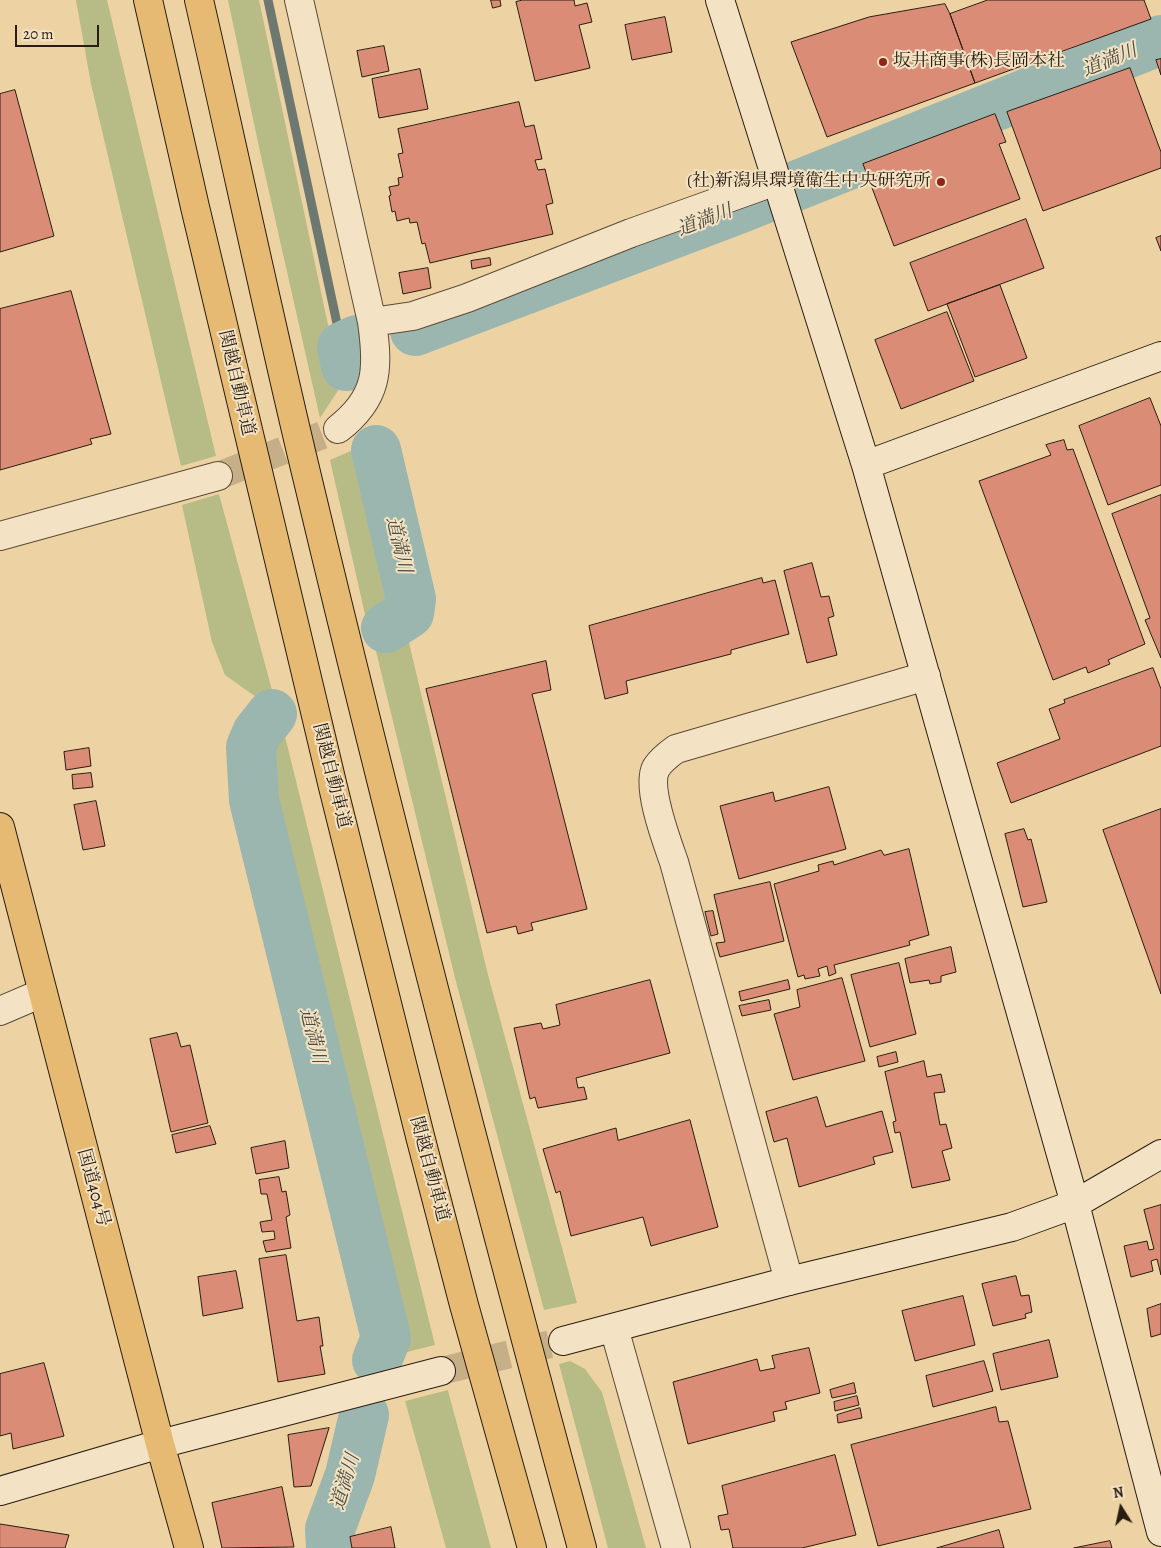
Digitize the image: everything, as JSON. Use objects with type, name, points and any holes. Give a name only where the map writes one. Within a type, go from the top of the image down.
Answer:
[{"type":"highway","name":"関越自動車道","points":[[148,0],[233,369],[360,894],[435,1193],[532,1548]]},
{"type":"highway","points":[[199,0],[308,482],[382,782],[462,1101],[582,1548]]},
{"type":"highway","name":"国道404号","points":[[0,827],[160,1444],[190,1548]]},
{"type":"street","points":[[299,0],[372,322],[376,347],[376,366],[367,399],[353,417],[338,429]]},
{"type":"street","points":[[720,0],[866,465],[1075,1204],[1161,1532]]},
{"type":"street","points":[[372,322],[413,316],[467,298],[631,233],[776,181]]},
{"type":"street","points":[[866,465],[1161,356]]},
{"type":"street","points":[[0,536],[218,476]]},
{"type":"street","points":[[789,1281],[674,862],[657,809],[653,784],[655,769],[664,758],[676,749],[926,676]]},
{"type":"street","points":[[0,1011],[42,993]]},
{"type":"street","points":[[563,1341],[789,1281],[1012,1227],[1075,1204],[1161,1154]]},
{"type":"street","points":[[614,1328],[676,1548]]},
{"type":"street","points":[[0,1491],[160,1444],[441,1371]]},
{"type":"green space","points":[[76,0],[107,0],[216,456],[181,466],[91,84]]},
{"type":"green space","points":[[228,0],[259,0],[341,386],[320,418],[260,152]]},
{"type":"green space","points":[[360,447],[398,610],[369,632],[330,460]]},
{"type":"green space","points":[[219,494],[272,690],[256,697],[225,675],[212,642],[182,505]]},
{"type":"green space","points":[[406,630],[487,971],[577,1303],[544,1310],[455,978],[375,647],[392,640]]},
{"type":"green space","points":[[281,720],[435,1345],[395,1355],[259,799],[258,746],[265,733]]},
{"type":"green space","points":[[570,1361],[585,1369],[602,1392],[646,1548],[608,1548],[559,1364]]},
{"type":"green space","points":[[448,1390],[491,1548],[446,1548],[405,1401]]},
{"type":"building","points":[[491,0],[500,0],[501,6],[493,8]]},
{"type":"building","points":[[523,0],[574,0],[575,6],[587,3],[592,22],[579,25],[590,68],[535,81],[516,2]]},
{"type":"building","points":[[988,0],[1144,0],[1151,19],[975,83],[950,14]]},
{"type":"building","name":"坂井商事(株)長岡本社","points":[[945,4],[975,83],[827,137],[791,42],[869,17]]},
{"type":"building","points":[[665,17],[672,52],[632,60],[625,25]]},
{"type":"building","points":[[384,46],[389,71],[362,77],[357,51]]},
{"type":"building","points":[[1161,59],[1161,75],[1156,60]]},
{"type":"building","points":[[1130,68],[1161,152],[1161,168],[1043,211],[1007,112]]},
{"type":"building","points":[[420,69],[428,109],[379,118],[372,79]]},
{"type":"building","points":[[15,90],[54,236],[0,252],[0,94]]},
{"type":"building","points":[[519,102],[525,127],[534,125],[542,159],[535,160],[538,170],[545,169],[553,203],[546,205],[553,234],[430,263],[425,243],[422,244],[417,222],[410,223],[409,218],[397,221],[395,211],[392,212],[389,187],[399,185],[398,178],[403,177],[398,154],[403,153],[398,129]]},
{"type":"building","name":"(社)新潟県環境衛生中央研究所","points":[[995,114],[1006,142],[999,144],[1020,199],[894,246],[863,164]]},
{"type":"building","points":[[1026,219],[1044,268],[928,311],[910,263]]},
{"type":"building","points":[[1161,236],[1161,251],[1156,238]]},
{"type":"building","points":[[490,258],[491,265],[472,269],[471,261]]},
{"type":"building","points":[[428,268],[431,288],[403,294],[399,273]]},
{"type":"building","points":[[1000,285],[1027,358],[975,377],[947,304]]},
{"type":"building","points":[[71,291],[111,434],[90,439],[92,444],[0,470],[0,309]]},
{"type":"building","points":[[947,312],[974,381],[901,409],[875,340]]},
{"type":"building","points":[[1150,398],[1161,426],[1161,485],[1108,505],[1079,426]]},
{"type":"building","points":[[1064,440],[1067,450],[1073,449],[1145,644],[1108,660],[1110,664],[1088,673],[1086,667],[1053,680],[979,481],[1051,455],[1046,445]]},
{"type":"building","points":[[1161,495],[1161,658],[1145,620],[1150,618],[1112,514]]},
{"type":"building","points":[[812,563],[821,597],[829,596],[834,616],[828,618],[837,655],[807,663],[784,571]]},
{"type":"building","points":[[762,578],[763,583],[775,580],[789,634],[731,650],[731,654],[626,681],[628,693],[605,699],[589,626]]},
{"type":"building","points":[[546,661],[551,690],[532,694],[587,909],[531,923],[533,930],[518,934],[516,926],[487,933],[426,689]]},
{"type":"building","points":[[1153,668],[1161,689],[1161,746],[1011,803],[997,763],[1060,739],[1049,709],[1065,703],[1064,700]]},
{"type":"building","points":[[89,748],[91,766],[66,770],[64,752]]},
{"type":"building","points":[[91,773],[93,787],[73,789],[72,775]]},
{"type":"building","points":[[829,787],[846,849],[739,879],[720,806],[773,792],[775,801]]},
{"type":"building","points":[[96,801],[105,846],[83,850],[74,805]]},
{"type":"building","points":[[1161,809],[1161,994],[1103,830]]},
{"type":"building","points":[[1024,829],[1028,840],[1031,839],[1047,902],[1023,907],[1005,834]]},
{"type":"building","points":[[909,849],[929,935],[909,941],[910,945],[834,965],[836,973],[829,976],[827,966],[818,969],[820,976],[805,979],[804,975],[798,977],[774,884],[819,871],[818,865],[833,861],[834,865],[881,850],[884,855]]},
{"type":"building","points":[[770,882],[784,941],[720,957],[716,943],[725,942],[714,895]]},
{"type":"building","points":[[713,911],[718,934],[711,936],[705,912]]},
{"type":"building","points":[[951,947],[956,972],[941,976],[941,982],[930,984],[929,980],[910,983],[905,959]]},
{"type":"building","points":[[899,963],[916,1034],[870,1047],[851,975]]},
{"type":"building","points":[[842,978],[865,1061],[793,1080],[774,1014],[800,1007],[797,990]]},
{"type":"building","points":[[650,980],[670,1053],[576,1078],[578,1088],[584,1087],[587,1099],[538,1108],[535,1097],[530,1099],[514,1028],[541,1023],[543,1029],[560,1025],[556,1005]]},
{"type":"building","points":[[788,980],[790,989],[741,1001],[739,992]]},
{"type":"building","points":[[769,1000],[771,1010],[742,1016],[739,1006]]},
{"type":"building","points":[[177,1033],[181,1047],[190,1045],[208,1123],[171,1132],[150,1039]]},
{"type":"building","points":[[896,1052],[898,1062],[879,1067],[877,1057]]},
{"type":"building","points":[[924,1061],[927,1077],[941,1074],[945,1092],[934,1093],[940,1125],[946,1124],[952,1148],[942,1151],[950,1180],[912,1188],[900,1132],[895,1133],[893,1122],[896,1121],[885,1072]]},
{"type":"building","points":[[817,1097],[826,1127],[882,1111],[893,1152],[873,1157],[875,1164],[799,1187],[787,1138],[774,1142],[766,1112]]},
{"type":"building","points":[[690,1120],[718,1227],[651,1246],[643,1217],[571,1236],[560,1191],[556,1193],[543,1149],[616,1128],[618,1140]]},
{"type":"building","points":[[210,1126],[216,1144],[176,1153],[172,1135]]},
{"type":"building","points":[[285,1141],[289,1168],[256,1174],[251,1148]]},
{"type":"building","points":[[279,1177],[282,1192],[286,1191],[290,1215],[286,1217],[291,1248],[266,1252],[263,1241],[275,1239],[274,1231],[262,1232],[260,1222],[272,1220],[267,1194],[261,1194],[259,1180]]},
{"type":"building","points":[[1161,1205],[1161,1275],[1157,1259],[1151,1261],[1153,1271],[1131,1277],[1124,1246],[1147,1241],[1149,1250],[1154,1249],[1144,1210]]},
{"type":"building","points":[[286,1255],[297,1321],[319,1317],[323,1346],[320,1346],[325,1374],[278,1382],[259,1259]]},
{"type":"building","points":[[236,1271],[243,1308],[203,1316],[198,1277]]},
{"type":"building","points":[[1016,1276],[1021,1296],[1029,1295],[1032,1312],[1025,1314],[1026,1318],[993,1326],[982,1284]]},
{"type":"building","points":[[963,1296],[975,1345],[915,1361],[902,1311]]},
{"type":"building","points":[[1161,1304],[1161,1334],[1151,1337],[1147,1309]]},
{"type":"building","points":[[1049,1340],[1058,1377],[1001,1390],[993,1354]]},
{"type":"building","points":[[809,1348],[820,1393],[785,1402],[787,1409],[773,1412],[775,1421],[688,1444],[673,1382],[757,1359],[760,1371],[775,1368],[772,1356]]},
{"type":"building","points":[[984,1361],[993,1391],[933,1407],[926,1376]]},
{"type":"building","points":[[44,1363],[64,1436],[13,1449],[11,1433],[0,1436],[0,1374]]},
{"type":"building","points":[[854,1383],[856,1393],[832,1398],[830,1390]]},
{"type":"building","points":[[857,1396],[859,1405],[835,1411],[834,1402]]},
{"type":"building","points":[[996,1407],[999,1422],[1008,1421],[1031,1509],[878,1546],[851,1445]]},
{"type":"building","points":[[860,1408],[862,1418],[838,1423],[837,1415]]},
{"type":"building","points":[[329,1428],[311,1486],[294,1487],[288,1435]]},
{"type":"building","points":[[835,1455],[856,1535],[802,1548],[733,1548],[729,1529],[721,1530],[718,1516],[728,1514],[722,1486]]},
{"type":"building","points":[[282,1487],[294,1547],[222,1548],[212,1503]]},
{"type":"building","points":[[0,1524],[69,1535],[65,1548],[0,1548]]},
{"type":"building","points":[[391,1527],[395,1548],[352,1548],[350,1537]]},
{"type":"building","points":[[999,1530],[1004,1548],[937,1548]]},
{"type":"building","points":[[1110,1541],[1112,1548],[1074,1548]]},
{"type":"waterway","points":[[268,0],[342,347]]},
{"type":"waterway","name":"道満川","points":[[415,331],[738,209],[1161,40]]},
{"type":"waterway","name":"道満川","points":[[346,366],[342,347],[357,340]]},
{"type":"waterway","name":"道満川","points":[[376,450],[411,599],[409,613],[386,628]]},
{"type":"waterway","name":"道満川","points":[[272,714],[257,733],[251,747],[254,800],[386,1338],[377,1360]]},
{"type":"waterway","name":"道満川","points":[[331,1548],[330,1529],[350,1475],[364,1415]]},
{"type":"tunnel","points":[[218,476],[338,429]]},
{"type":"tunnel","points":[[441,1371],[563,1341]]},
{"type":"place","name":"坂井商事(株)長岡本社","points":[[883,62]]},
{"type":"place","name":"(社)新潟県環境衛生中央研究所","points":[[941,182]]}]
